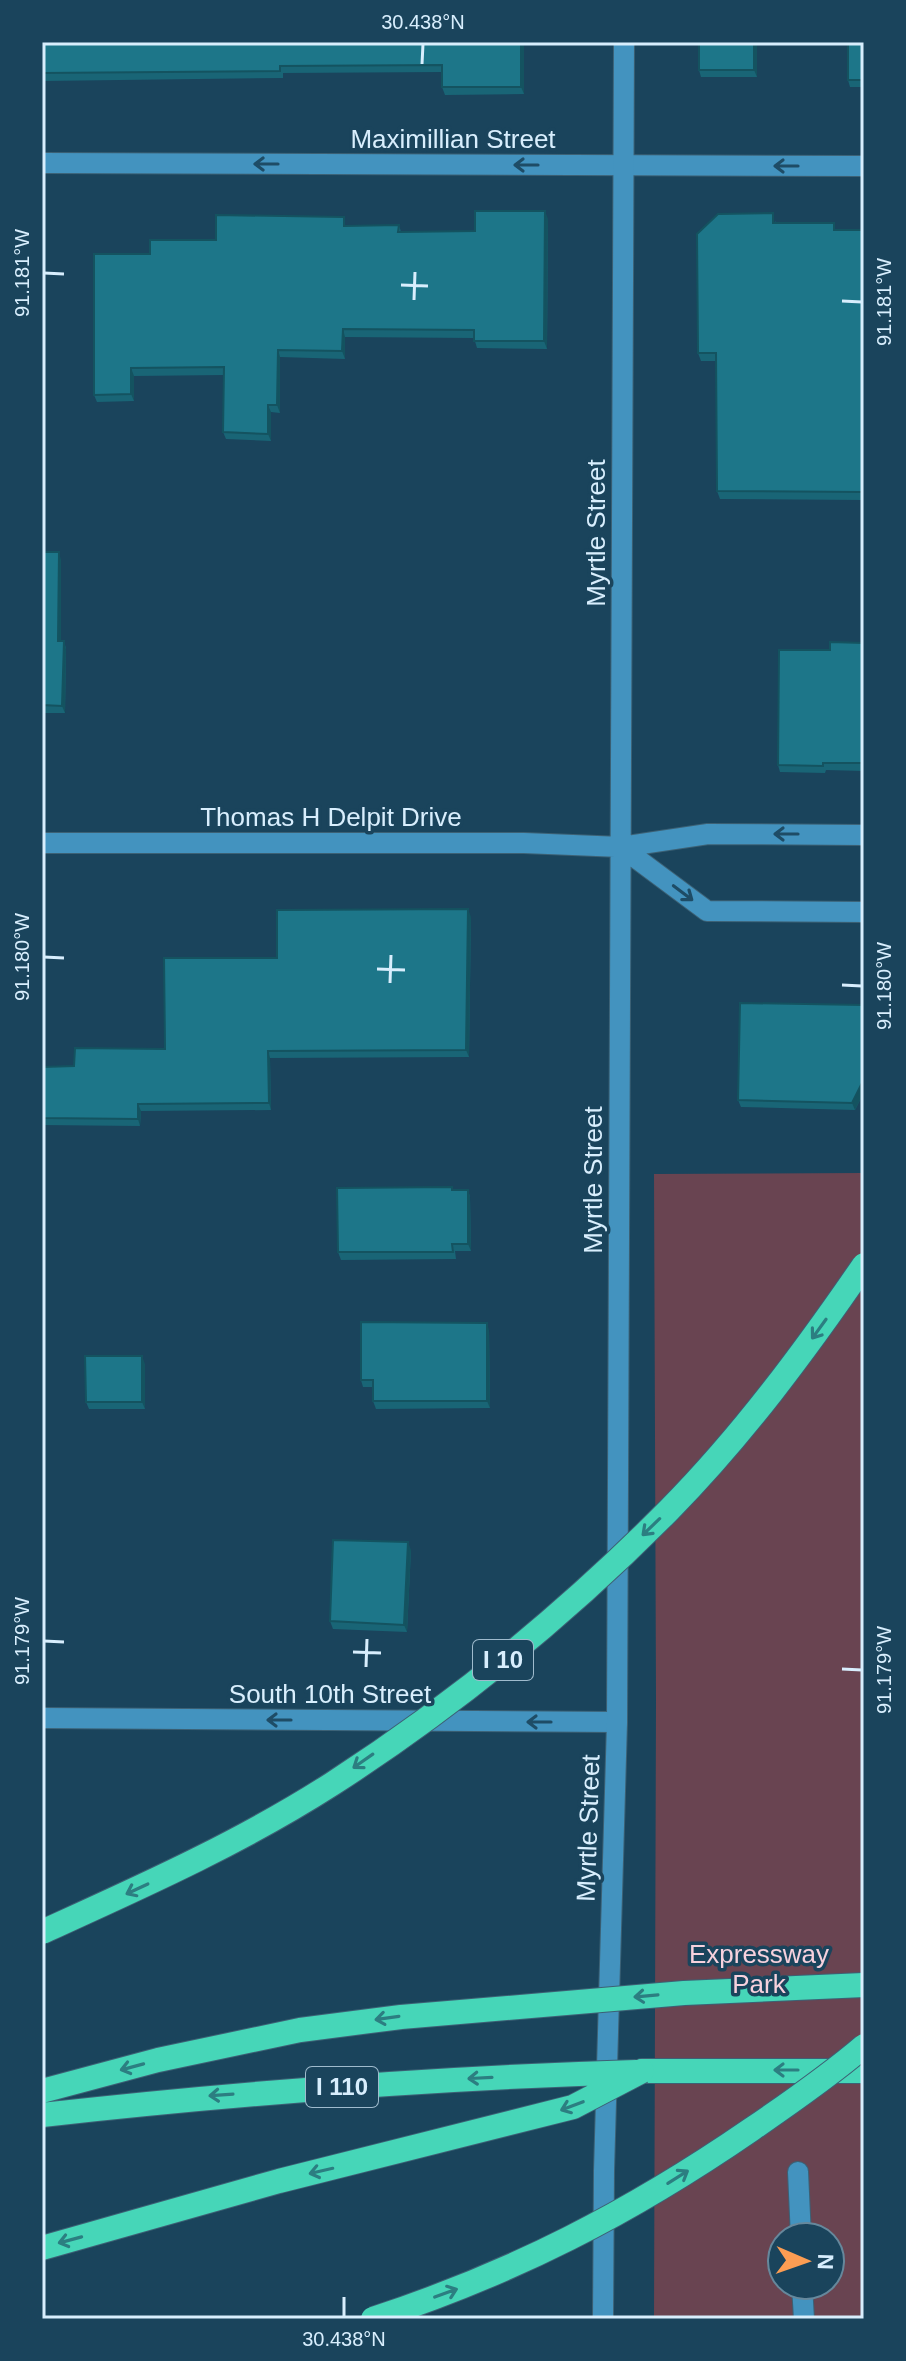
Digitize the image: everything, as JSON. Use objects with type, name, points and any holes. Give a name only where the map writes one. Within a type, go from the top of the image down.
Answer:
[{"type":"highway","name":"I 10","points":[[42,1932],[184,1867],[260,1826],[332,1784],[476,1682],[545,1625],[670,1509],[787,1372],[864,1265]]},
{"type":"highway","points":[[42,2091],[158,2060],[300,2030],[386,2018],[684,1993],[864,1985]]},
{"type":"highway","points":[[373,2319],[490,2277],[566,2241],[643,2199],[788,2104],[864,2046]]},
{"type":"highway","points":[[42,2248],[279,2181],[573,2107],[642,2071]]},
{"type":"highway","name":"I 110","points":[[42,2115],[209,2096],[466,2078],[642,2071],[864,2071]]},
{"type":"street","name":"Myrtle Street","points":[[603,2319],[604,2171],[617,1722],[624,42]]},
{"type":"street","name":"Maximillian Street","points":[[42,163],[864,166]]},
{"type":"street","name":"Thomas H Delpit Drive","points":[[42,843],[524,843],[621,847],[708,834],[864,835]]},
{"type":"street","points":[[621,847],[707,911],[864,912]]},
{"type":"street","name":"South 10th Street","points":[[42,1718],[617,1722]]},
{"type":"street","points":[[798,2172],[800,2221]]},
{"type":"green space","name":"Expressway Park","points":[[864,1173],[864,2319],[654,2319],[654,1174]]},
{"type":"building","points":[[42,42],[521,42],[521,87],[442,87],[442,65],[280,66],[280,71],[42,73]]},
{"type":"building","points":[[699,42],[754,42],[754,70],[699,70]]},
{"type":"building","points":[[848,42],[864,42],[864,80],[848,80]]},
{"type":"building","points":[[475,211],[545,211],[544,341],[474,341],[474,330],[343,329],[342,351],[278,350],[277,405],[268,405],[268,434],[223,432],[224,367],[131,368],[131,394],[94,395],[94,254],[150,254],[150,240],[216,240],[216,215],[344,217],[344,226],[399,225],[398,232],[475,231]]},
{"type":"building","points":[[773,213],[773,223],[834,223],[834,230],[864,230],[864,492],[717,491],[716,353],[698,353],[697,234],[718,214]]},
{"type":"building","points":[[42,552],[59,552],[58,641],[64,641],[62,706],[42,705]]},
{"type":"building","points":[[830,642],[864,643],[864,763],[778,765],[779,650],[830,650]]},
{"type":"building","points":[[468,909],[466,1050],[268,1051],[269,1103],[138,1104],[138,1119],[42,1118],[42,1067],[74,1066],[75,1048],[165,1049],[164,958],[277,958],[277,910]]},
{"type":"building","points":[[740,1003],[864,1005],[864,1079],[852,1103],[738,1100]]},
{"type":"building","points":[[452,1187],[452,1190],[468,1190],[468,1244],[452,1244],[453,1252],[338,1252],[337,1188]]},
{"type":"building","points":[[361,1322],[487,1323],[487,1401],[373,1401],[373,1380],[361,1380]]},
{"type":"building","points":[[85,1356],[142,1356],[142,1402],[86,1402]]},
{"type":"building","points":[[333,1540],[408,1542],[404,1625],[330,1621]]}]
